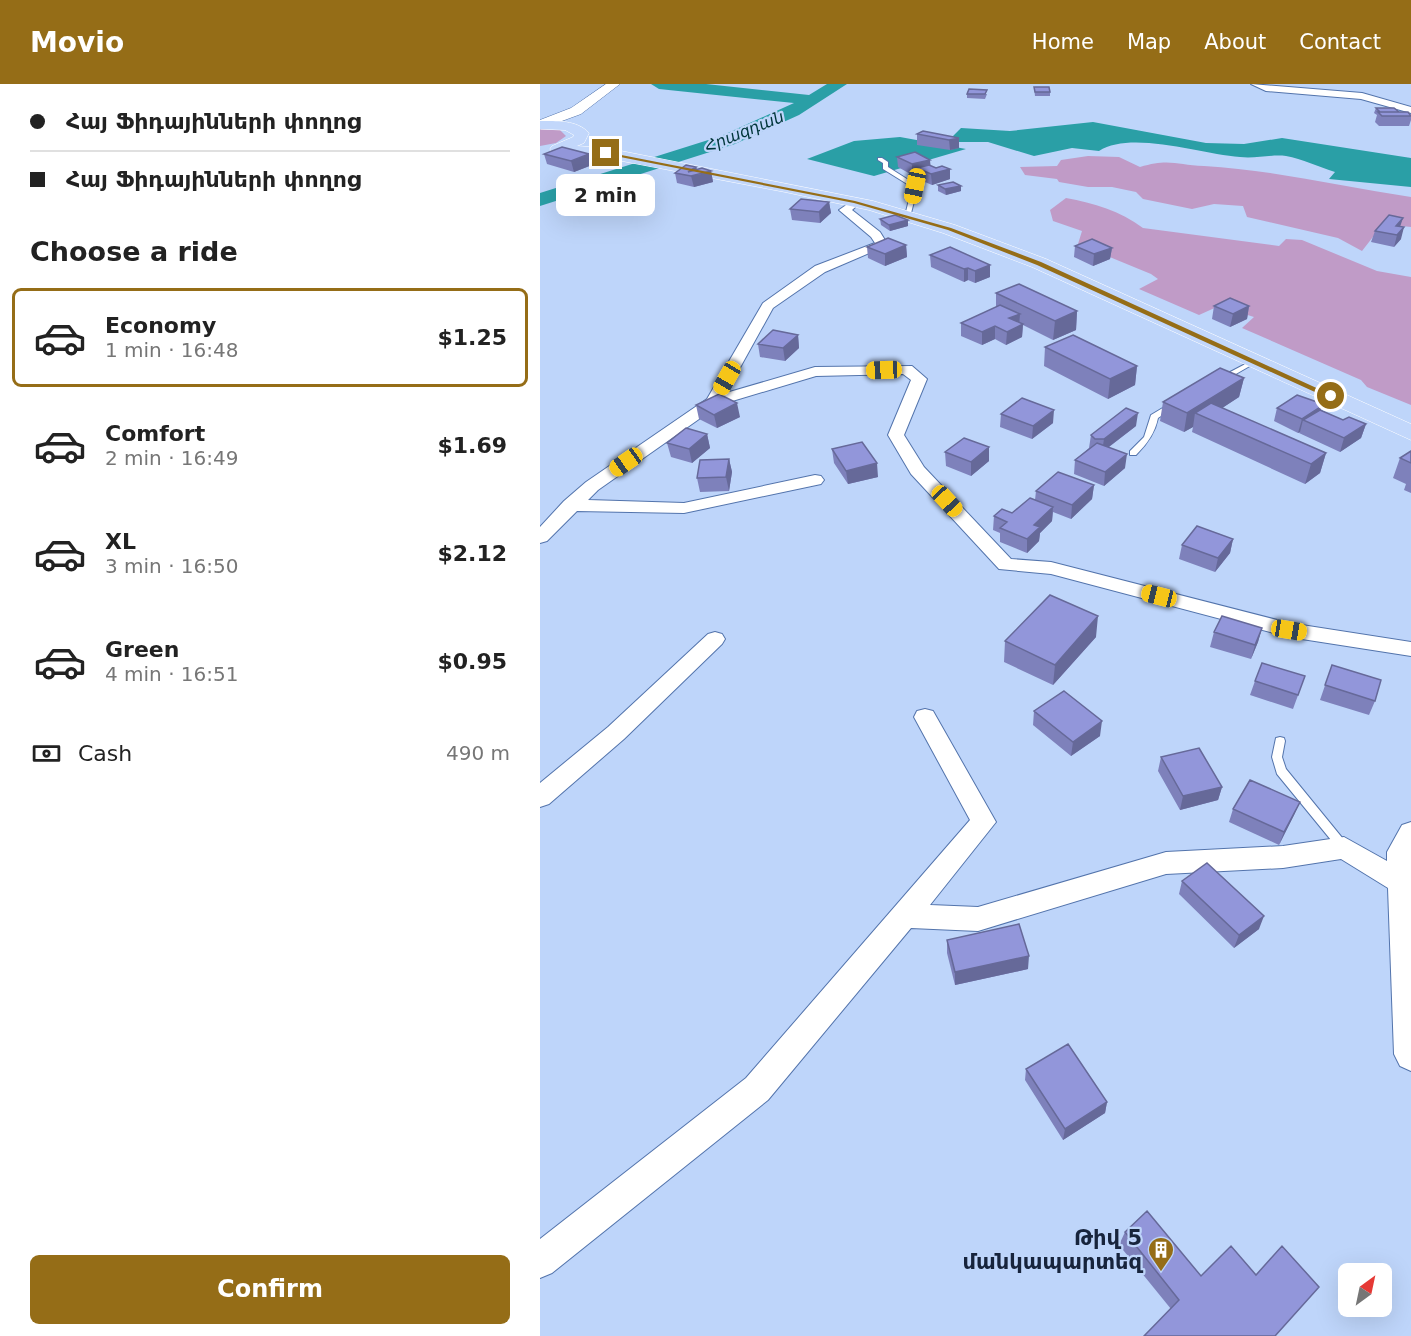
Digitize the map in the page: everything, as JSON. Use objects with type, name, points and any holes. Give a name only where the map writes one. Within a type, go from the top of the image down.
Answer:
[{"type":"main road","points":[[540,125],[576,111],[614,84]]},
{"type":"main road","points":[[568,126],[576,111]]},
{"type":"main road","points":[[540,125],[568,126],[582,133],[579,140],[558,149],[540,152]]},
{"type":"main road","points":[[579,140],[606,153]]},
{"type":"main road","points":[[558,149],[606,153],[686,168],[855,202],[908,216],[1039,264],[1411,433]]},
{"type":"street","points":[[1255,84],[1266,88],[1362,96],[1411,110]]},
{"type":"street","points":[[712,402],[768,306],[820,269],[882,245],[876,235],[845,210],[855,202]]},
{"type":"street","points":[[540,537],[592,486],[712,402],[814,372],[907,369],[919,379],[896,435],[917,470],[1006,565],[1051,568],[1289,630],[1411,649]]},
{"type":"street","points":[[570,506],[684,508],[815,480]]},
{"type":"street","points":[[540,796],[616,733],[716,639]]},
{"type":"street","points":[[540,1261],[757,1089],[984,822],[925,717]]},
{"type":"street","points":[[1411,832],[1400,852],[1409,1054],[1411,1056]]},
{"type":"street","points":[[904,916],[978,919],[1166,863],[1283,857],[1344,848],[1401,882]]},
{"type":"lane","points":[[880,159],[886,163],[885,168],[915,186],[908,216]]},
{"type":"lane","points":[[1215,382],[1253,362]]},
{"type":"lane","points":[[1133,453],[1143,444],[1153,426],[1154,417],[1177,403]]},
{"type":"lane","points":[[1280,741],[1277,757],[1281,771],[1344,848]]},
{"type":"shaded area","points":[[1093,122],[1206,143],[1244,144],[1282,138],[1411,158],[1411,187],[1329,179],[1335,172],[1286,156],[1240,157],[1167,145],[1129,143],[1113,145],[1099,151],[1072,148],[1034,156],[988,142],[947,142],[961,128],[1010,131]]},
{"type":"shaded area","points":[[540,129],[560,130],[566,136],[556,143],[540,146]]},
{"type":"shaded area","points":[[900,137],[966,149],[874,176],[807,159],[854,141]]},
{"type":"shaded area","points":[[1088,156],[1119,157],[1140,167],[1166,162],[1256,171],[1411,197],[1411,227],[1383,224],[1362,251],[1338,238],[1247,217],[1243,206],[1214,204],[1192,209],[1143,199],[1136,192],[1112,187],[1088,187],[1059,182],[1057,179],[1025,175],[1020,167],[1057,166],[1061,160]]},
{"type":"shaded area","points":[[1066,198],[1106,208],[1143,228],[1279,246],[1286,239],[1302,240],[1377,271],[1411,277],[1411,405],[1367,387],[1361,380],[1242,328],[1254,317],[1219,306],[1199,315],[1139,289],[1158,279],[1078,244],[1082,231],[1053,221],[1050,210]]},
{"type":"building","points":[[1034,87],[1049,87],[1050,92],[1035,92]]},
{"type":"building","points":[[969,89],[987,90],[985,94],[967,94]]},
{"type":"building","points":[[1376,108],[1394,108],[1399,112],[1380,112]]},
{"type":"building","points":[[1378,112],[1408,112],[1411,116],[1382,116]]},
{"type":"building","points":[[923,131],[959,138],[949,140],[917,134]]},
{"type":"building","points":[[562,147],[589,154],[571,161],[544,154]]},
{"type":"building","points":[[915,152],[930,160],[912,164],[897,157]]},
{"type":"building","points":[[686,165],[696,167],[688,172],[702,168],[711,171],[691,176],[675,173]]},
{"type":"building","points":[[929,165],[950,169],[931,174],[917,168]]},
{"type":"building","points":[[953,182],[961,186],[945,189],[938,185]]},
{"type":"building","points":[[801,199],[829,202],[819,212],[790,209]]},
{"type":"building","points":[[895,215],[908,220],[889,225],[880,219]]},
{"type":"building","points":[[1389,215],[1403,218],[1396,226],[1404,227],[1397,235],[1375,231]]},
{"type":"building","points":[[888,238],[906,245],[885,254],[867,247]]},
{"type":"building","points":[[1092,239],[1112,248],[1094,254],[1075,246]]},
{"type":"building","points":[[950,247],[990,265],[975,271],[964,269],[930,255]]},
{"type":"building","points":[[1019,284],[1077,311],[1055,321],[996,293]]},
{"type":"building","points":[[1230,298],[1249,306],[1233,314],[1214,306]]},
{"type":"building","points":[[1000,305],[1020,314],[1009,318],[1023,324],[1007,332],[995,326],[982,332],[961,323]]},
{"type":"building","points":[[773,330],[798,335],[783,348],[758,344]]},
{"type":"building","points":[[1073,335],[1137,366],[1110,379],[1045,347]]},
{"type":"building","points":[[1220,368],[1244,378],[1187,413],[1163,402]]},
{"type":"building","points":[[719,394],[737,403],[714,415],[696,405]]},
{"type":"building","points":[[1297,395],[1322,406],[1302,419],[1277,408]]},
{"type":"building","points":[[1022,398],[1054,410],[1033,426],[1001,414]]},
{"type":"building","points":[[1211,403],[1326,453],[1311,464],[1195,413]]},
{"type":"building","points":[[1126,408],[1138,413],[1104,439],[1095,439],[1091,435]]},
{"type":"building","points":[[1320,410],[1343,420],[1349,417],[1366,424],[1344,438],[1303,420]]},
{"type":"building","points":[[686,428],[707,434],[689,449],[667,443]]},
{"type":"building","points":[[964,438],[989,447],[971,462],[945,452]]},
{"type":"building","points":[[862,442],[877,463],[846,471],[832,449]]},
{"type":"building","points":[[1097,443],[1127,454],[1105,472],[1075,460]]},
{"type":"building","points":[[1411,451],[1411,463],[1400,458]]},
{"type":"building","points":[[729,459],[726,477],[697,478],[700,460]]},
{"type":"building","points":[[1058,472],[1094,485],[1072,505],[1036,491]]},
{"type":"building","points":[[1030,498],[1053,507],[1034,525],[1040,527],[1027,539],[1000,528],[1007,522],[994,516],[1002,509],[1012,513]]},
{"type":"building","points":[[1197,526],[1233,539],[1218,558],[1182,545]]},
{"type":"building","points":[[1050,595],[1098,616],[1055,665],[1005,641]]},
{"type":"building","points":[[1222,616],[1262,628],[1255,645],[1214,632]]},
{"type":"building","points":[[1262,663],[1305,676],[1298,695],[1255,681]]},
{"type":"building","points":[[1332,665],[1381,680],[1375,701],[1325,685]]},
{"type":"building","points":[[1064,691],[1102,721],[1073,742],[1034,711]]},
{"type":"building","points":[[1199,748],[1222,787],[1183,796],[1161,757]]},
{"type":"building","points":[[1250,780],[1300,802],[1284,832],[1233,809]]},
{"type":"building","points":[[1207,863],[1264,916],[1239,935],[1182,881]]},
{"type":"building","points":[[1019,924],[1029,956],[955,972],[947,940]]},
{"type":"building","points":[[1068,1044],[1107,1102],[1065,1129],[1026,1069]]},
{"type":"building","name":"Թիվ 5 մանկապարտեզ","points":[[1147,1211],[1201,1276],[1231,1246],[1256,1275],[1282,1246],[1319,1287],[1275,1336],[1144,1336],[1179,1300],[1125,1232]]},
{"type":"waterway","points":[[659,84],[810,100]]},
{"type":"waterway","name":"Հրազդան","points":[[540,200],[728,140],[793,111],[839,84]]},
{"type":"place","name":"Թիվ 5 մանկապարտեզ","points":[[1161,1273]]},
{"type":"route","points":[[606,153],[855,202],[949,229],[1039,264],[1331,396]]}]
